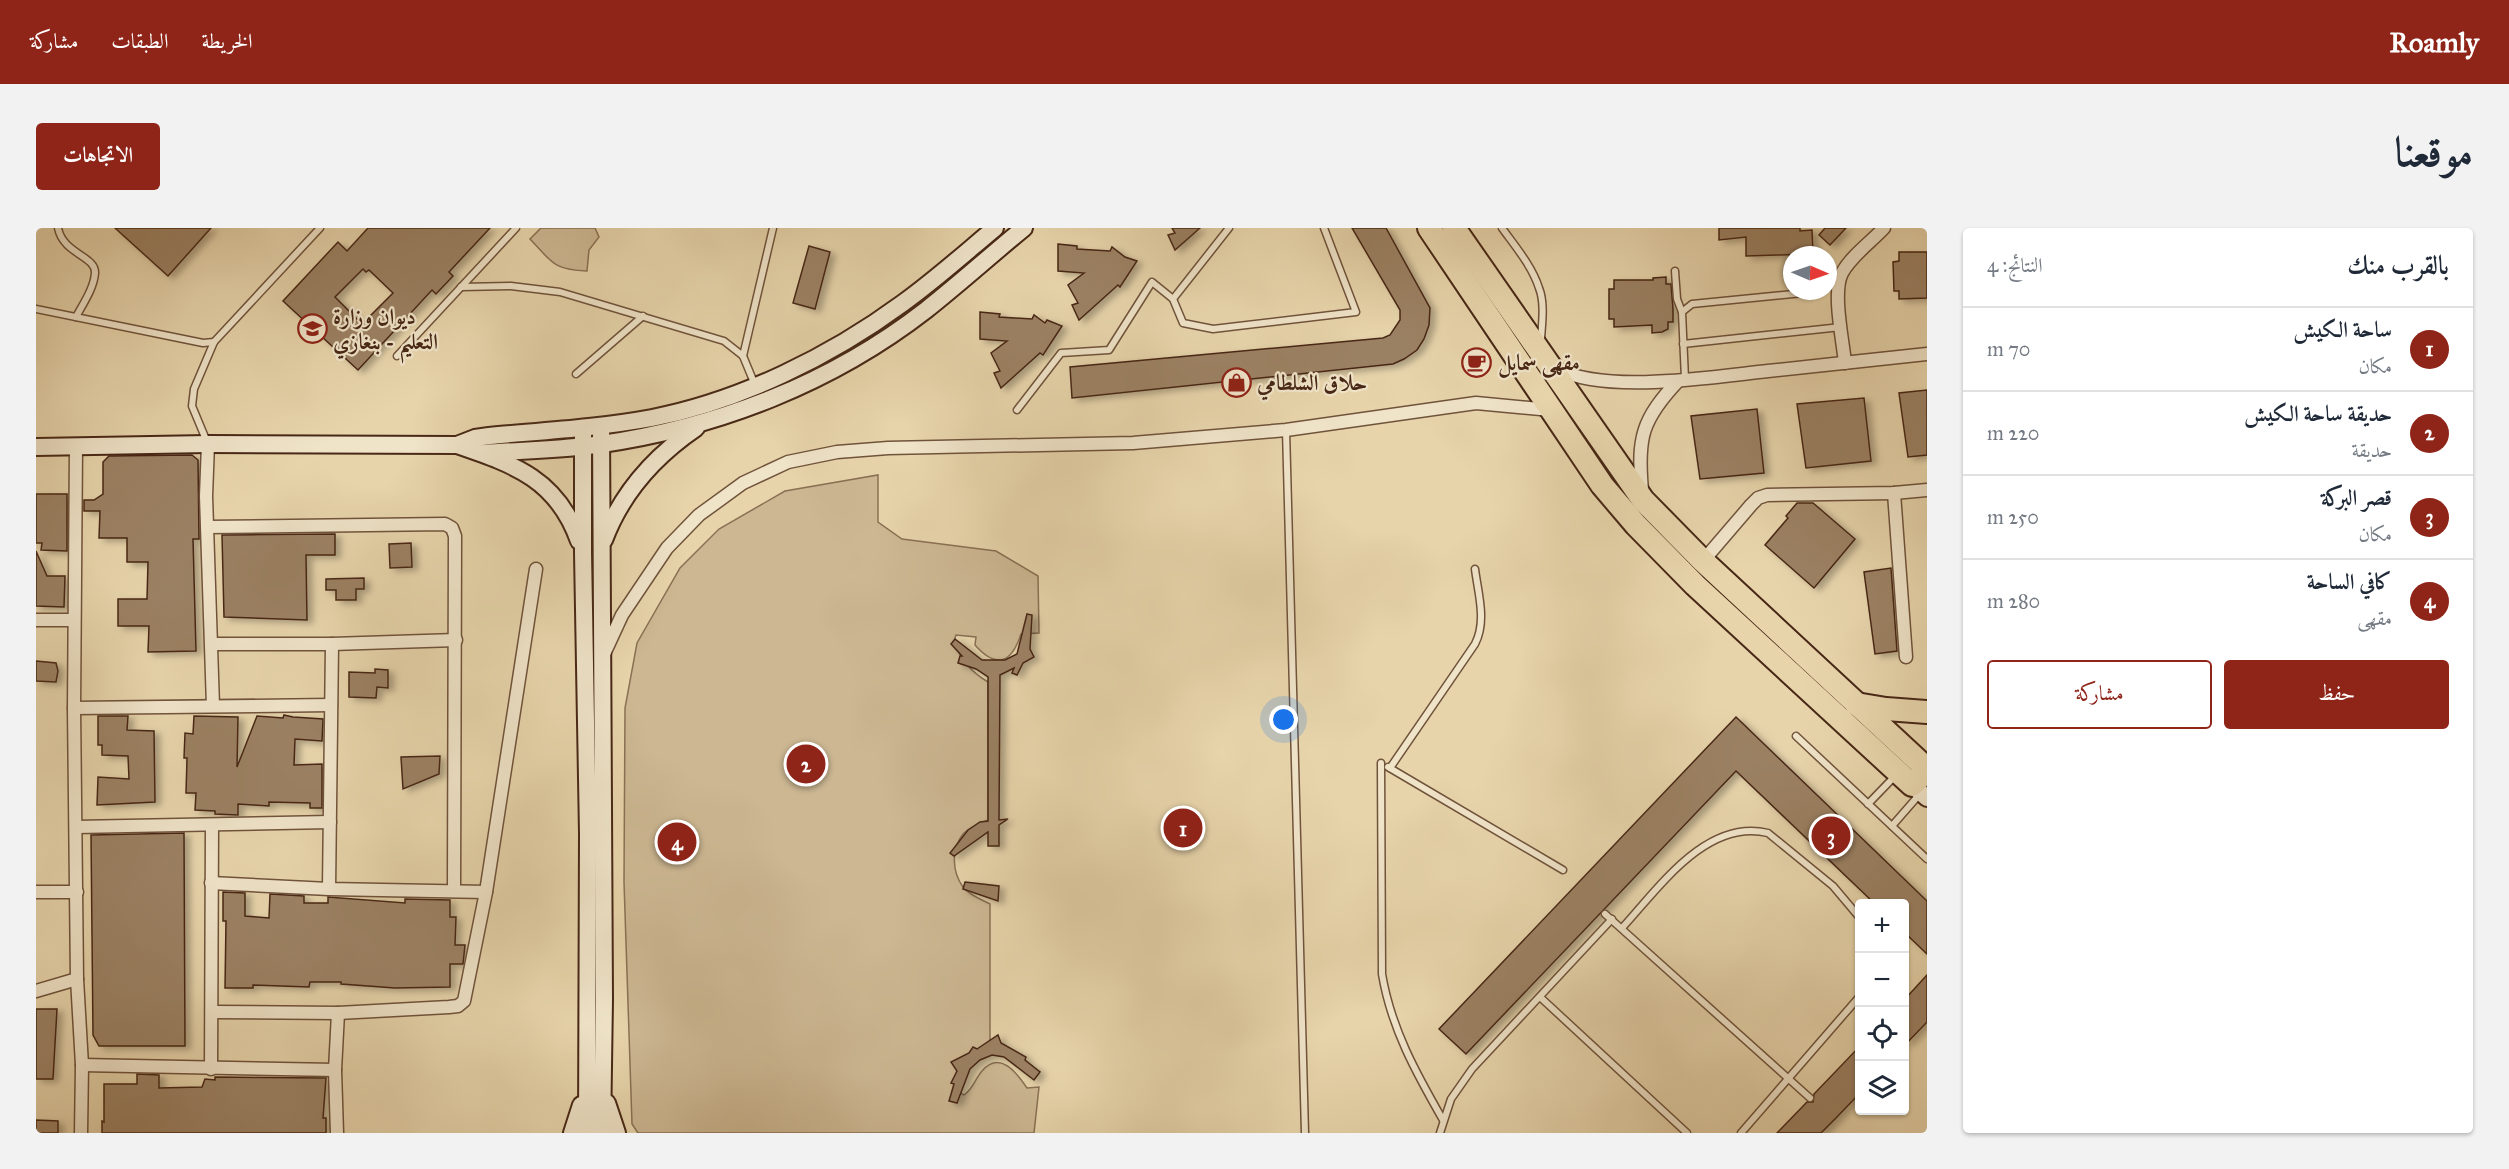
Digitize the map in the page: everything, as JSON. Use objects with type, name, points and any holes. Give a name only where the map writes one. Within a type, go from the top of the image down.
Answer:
[{"type":"highway","points":[[1429,228],[1602,485],[1665,556],[1919,781]]},
{"type":"highway","points":[[1454,228],[1643,500],[1702,561],[1856,704],[1919,781]]},
{"type":"highway","points":[[1856,704],[1927,712]]},
{"type":"main road","points":[[457,445],[489,436],[601,427],[693,408],[756,387],[846,341],[874,323],[917,292],[995,228]]},
{"type":"main road","points":[[484,453],[601,444],[702,424],[777,397],[841,365],[927,309],[1024,228]]},
{"type":"main road","points":[[602,548],[621,503],[641,476],[680,439],[702,424]]},
{"type":"main road","points":[[587,1133],[604,987],[601,427]]},
{"type":"main road","points":[[583,428],[583,553],[594,1080],[602,1133]]},
{"type":"main road","points":[[36,447],[208,444],[457,445],[484,453],[534,479],[552,494],[567,513],[583,553]]},
{"type":"main road","points":[[572,1133],[594,1080]]},
{"type":"main road","points":[[594,1080],[617,1133]]},
{"type":"street","points":[[1837,283],[1847,266],[1884,228]]},
{"type":"street","points":[[1835,300],[1845,363]]},
{"type":"street","points":[[1545,358],[1569,375],[1587,380],[1682,380],[1927,354]]},
{"type":"street","points":[[1643,500],[1640,450],[1644,428],[1652,410],[1682,380]]},
{"type":"street","points":[[602,660],[622,615],[667,548],[699,515],[742,483],[788,462],[837,452],[888,448],[1134,443],[1286,430],[1476,404],[1551,410]]},
{"type":"street","points":[[208,444],[207,527],[213,706]]},
{"type":"street","points":[[76,447],[74,708],[77,979],[82,1065],[81,1133]]},
{"type":"street","points":[[1702,561],[1751,505],[1758,498],[1767,495],[1894,493],[1927,490]]},
{"type":"street","points":[[1894,493],[1906,657]]},
{"type":"street","points":[[207,527],[445,524],[452,528],[455,536],[456,640],[454,891]]},
{"type":"street","points":[[212,1012],[338,1013],[449,1007],[458,1006],[464,1001],[486,892],[536,568]]},
{"type":"street","points":[[36,620],[74,620]]},
{"type":"street","points":[[212,644],[332,644],[456,640]]},
{"type":"street","points":[[329,889],[332,644]]},
{"type":"street","points":[[74,708],[331,705]]},
{"type":"street","points":[[76,827],[330,822]]},
{"type":"street","points":[[211,1069],[212,825]]},
{"type":"street","points":[[211,883],[329,889],[486,892]]},
{"type":"street","points":[[36,892],[77,892]]},
{"type":"street","points":[[36,991],[77,979]]},
{"type":"street","points":[[337,1133],[335,1070],[338,1013]]},
{"type":"street","points":[[82,1065],[335,1070]]},
{"type":"lane","points":[[58,228],[67,247],[91,262],[95,271],[92,284],[76,317]]},
{"type":"lane","points":[[208,444],[192,406],[194,389],[214,342],[320,228]]},
{"type":"lane","points":[[397,356],[516,228]]},
{"type":"lane","points":[[743,356],[773,228]]},
{"type":"lane","points":[[1173,299],[1229,228]]},
{"type":"lane","points":[[1017,410],[1061,352],[1109,350],[1152,282],[1173,299],[1183,323],[1213,329],[1356,312],[1324,228]]},
{"type":"lane","points":[[1502,228],[1540,288],[1545,358]]},
{"type":"lane","points":[[1674,271],[1677,299],[1682,312],[1682,380]]},
{"type":"lane","points":[[461,287],[511,286],[560,292],[724,341],[743,356],[756,387]]},
{"type":"lane","points":[[1682,312],[1692,304],[1783,295]]},
{"type":"lane","points":[[36,309],[204,343],[214,342]]},
{"type":"lane","points":[[576,374],[643,316]]},
{"type":"lane","points":[[1683,344],[1841,327]]},
{"type":"lane","points":[[1286,430],[1305,1133]]},
{"type":"lane","points":[[1390,768],[1481,633],[1481,611],[1475,568]]},
{"type":"lane","points":[[1796,736],[1927,859]]},
{"type":"lane","points":[[1443,1120],[1399,1038],[1387,1005],[1382,974],[1381,763],[1563,870]]},
{"type":"lane","points":[[1868,804],[1919,781]]},
{"type":"lane","points":[[1892,826],[1919,781]]},
{"type":"lane","points":[[1622,928],[1688,855],[1736,832],[1754,830],[1768,833],[1776,839],[1833,886],[1855,912]]},
{"type":"lane","points":[[1605,914],[1810,1098]]},
{"type":"lane","points":[[1440,1133],[1451,1099],[1472,1069],[1612,920]]},
{"type":"lane","points":[[1539,997],[1687,1133]]},
{"type":"lane","points":[[1741,1133],[1855,1002]]},
{"type":"shaded area","points":[[541,228],[595,228],[599,237],[589,250],[587,271],[567,269],[549,259],[530,239]]},
{"type":"shaded area","points":[[878,475],[878,522],[902,539],[996,551],[1038,576],[1039,633],[1021,634],[1013,651],[1003,659],[997,660],[990,658],[975,645],[976,637],[956,635],[954,641],[967,665],[988,682],[988,820],[963,834],[956,846],[955,868],[959,881],[966,890],[990,904],[990,1045],[971,1055],[958,1092],[964,1095],[967,1093],[989,1065],[1002,1063],[1008,1066],[1027,1088],[1039,1087],[1034,1133],[638,1133],[632,1124],[624,882],[625,708],[637,643],[680,568],[719,529],[785,491]]},
{"type":"building","points":[[115,228],[211,228],[168,276]]},
{"type":"building","points":[[368,228],[490,228],[449,272],[453,276],[436,294],[432,290],[358,370],[283,301],[338,242],[347,251]],"holes":[[[363,269],[366,272],[369,270],[393,293],[362,324],[335,297]]]},
{"type":"building","points":[[1172,228],[1200,228],[1175,250],[1168,235],[1175,233]]},
{"type":"building","points":[[1352,228],[1386,228],[1430,308],[1429,325],[1424,339],[1417,350],[1404,359],[1393,364],[1072,398],[1070,367],[1383,338],[1390,335],[1400,320],[1400,310]]},
{"type":"building","points":[[1719,228],[1800,228],[1800,231],[1812,230],[1813,246],[1783,246],[1783,255],[1746,256],[1746,237],[1719,240]]},
{"type":"building","points":[[1825,228],[1846,228],[1830,245],[1819,235]]},
{"type":"building","points":[[1058,244],[1077,246],[1077,249],[1110,251],[1112,247],[1125,257],[1137,261],[1120,287],[1118,285],[1079,320],[1072,305],[1078,303],[1068,285],[1084,273],[1058,271]]},
{"type":"building","points":[[809,246],[830,252],[815,309],[793,303]]},
{"type":"building","points":[[1899,252],[1927,252],[1927,298],[1899,299],[1899,291],[1894,291],[1893,262],[1899,261]]},
{"type":"building","points":[[1666,277],[1666,284],[1671,284],[1673,309],[1673,322],[1668,322],[1668,329],[1652,333],[1652,325],[1614,327],[1614,319],[1609,319],[1609,289],[1614,289],[1614,280],[1653,280],[1653,278]]},
{"type":"building","points":[[980,312],[1000,314],[999,317],[1032,319],[1034,315],[1045,323],[1047,320],[1062,326],[1043,355],[1040,353],[1001,388],[994,373],[1000,371],[991,353],[1007,341],[980,339]]},
{"type":"building","points":[[1927,390],[1927,455],[1908,457],[1899,393]]},
{"type":"building","points":[[1864,398],[1871,461],[1806,468],[1797,404]]},
{"type":"building","points":[[1757,409],[1764,473],[1700,479],[1691,416]]},
{"type":"building","points":[[192,455],[198,460],[199,539],[193,539],[196,651],[148,652],[149,626],[118,626],[118,599],[147,599],[148,562],[127,562],[127,538],[99,538],[100,511],[84,511],[84,500],[94,500],[103,494],[103,462],[109,456]]},
{"type":"building","points":[[36,494],[67,494],[67,551],[41,550],[42,543],[36,543]]},
{"type":"building","points":[[1797,503],[1813,503],[1855,539],[1814,588],[1765,545],[1788,518],[1786,516]]},
{"type":"building","points":[[335,534],[335,555],[306,555],[307,620],[224,617],[222,535]]},
{"type":"building","points":[[411,543],[412,567],[390,568],[389,544]]},
{"type":"building","points":[[36,551],[47,576],[65,576],[64,607],[36,606]]},
{"type":"building","points":[[1891,568],[1897,651],[1875,654],[1864,572]]},
{"type":"building","points":[[364,578],[364,589],[356,589],[356,600],[336,600],[336,590],[326,590],[326,579]]},
{"type":"building","points":[[1027,614],[1032,615],[1030,649],[1034,657],[1023,663],[1017,675],[1012,673],[1014,668],[1000,675],[999,820],[1008,819],[999,825],[999,846],[988,846],[988,832],[954,856],[950,853],[968,830],[980,822],[988,821],[988,677],[976,669],[958,663],[962,656],[951,644],[955,639],[982,660],[1005,660],[1017,654]]},
{"type":"building","points":[[36,661],[56,663],[58,671],[56,682],[36,681]]},
{"type":"building","points":[[375,669],[388,670],[388,688],[377,687],[376,698],[349,697],[349,672],[375,673]]},
{"type":"building","points":[[284,715],[323,719],[322,741],[295,739],[294,765],[322,764],[322,808],[310,808],[310,803],[269,802],[269,806],[238,804],[238,815],[195,810],[196,793],[186,793],[187,758],[184,758],[185,733],[193,734],[194,716],[238,717],[237,767],[257,716],[283,718]]},
{"type":"building","points":[[98,716],[128,716],[127,730],[154,731],[155,802],[97,805],[98,777],[129,779],[128,756],[102,755],[102,745],[98,745]]},
{"type":"building","points":[[1736,717],[1927,901],[1927,954],[1909,937],[1909,899],[1870,899],[1736,771],[1466,1054],[1439,1029]]},
{"type":"building","points":[[440,756],[439,774],[403,789],[401,757]]},
{"type":"building","points":[[184,833],[185,1046],[99,1046],[93,1035],[91,835]]},
{"type":"building","points":[[965,882],[999,886],[998,901],[963,889]]},
{"type":"building","points":[[223,892],[245,893],[245,916],[269,918],[270,894],[304,896],[304,903],[328,903],[328,897],[405,903],[405,899],[450,900],[450,917],[456,917],[455,945],[465,945],[463,964],[450,964],[450,987],[395,988],[341,984],[341,982],[310,982],[309,987],[253,985],[253,988],[225,988],[226,921],[223,921]]},
{"type":"building","points":[[1927,975],[1927,1022],[1909,1041],[1909,1007],[1909,995]]},
{"type":"building","points":[[36,1009],[57,1009],[53,1079],[36,1079]]},
{"type":"building","points":[[998,1035],[1001,1043],[1026,1057],[1025,1060],[1040,1072],[1034,1080],[1004,1057],[992,1055],[980,1060],[970,1069],[957,1103],[949,1101],[954,1084],[951,1083],[957,1071],[951,1062],[969,1053],[973,1047],[977,1049]]},
{"type":"building","points":[[1855,1051],[1855,1098],[1821,1133],[1777,1133],[1807,1102],[1813,1102],[1814,1094]]},
{"type":"building","points":[[137,1074],[159,1075],[159,1088],[202,1087],[205,1079],[215,1080],[215,1077],[326,1078],[323,1118],[326,1118],[326,1133],[102,1133],[104,1084],[137,1084]]},
{"type":"building","points":[[36,1120],[58,1121],[58,1133],[36,1133]]},
{"type":"place","name":"ديوان وزارة التعليم - بنغازي","points":[[312,329]]},
{"type":"place","name":"مقهى سمايل","points":[[1477,362]]},
{"type":"place","name":"حلاق الشلطامي","points":[[1236,382]]},
{"type":"place","name":"حديقة ساحة الكيش","points":[[806,764]]},
{"type":"place","name":"ساحة الكيش","points":[[1183,828]]},
{"type":"place","name":"قصر البركة","points":[[1831,836]]},
{"type":"place","name":"كافي الساحة","points":[[677,842]]}]
